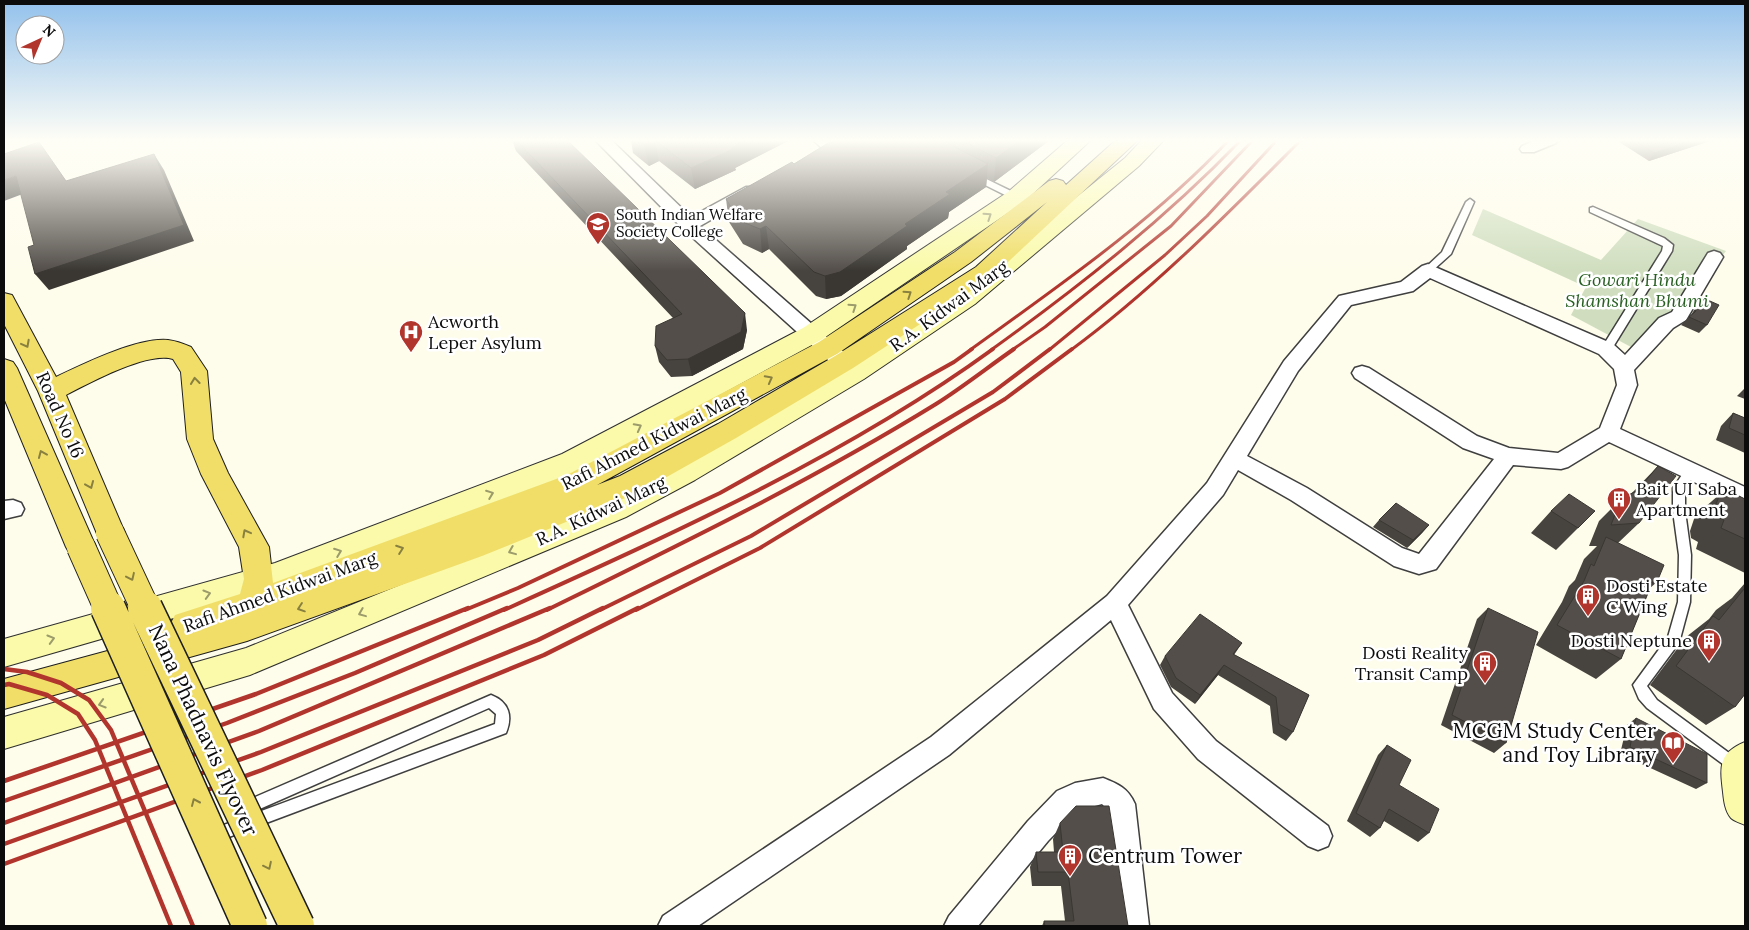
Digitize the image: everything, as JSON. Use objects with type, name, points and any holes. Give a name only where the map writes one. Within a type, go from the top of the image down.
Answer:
[{"type":"main road","points":[[4,694],[252,603],[472,548],[630,484],[726,431],[835,354],[963,258],[1057,183]]},
{"type":"main road","points":[[835,354],[984,272],[1081,183]]},
{"type":"main road","name":"Road No 16","points":[[4,301],[51,391],[110,533]]},
{"type":"main road","points":[[51,391],[86,373],[134,356],[164,349],[182,353],[194,371],[200,439],[254,547],[252,603]]},
{"type":"main road","name":"Road No 16","points":[[4,368],[81,548]]},
{"type":"main road","name":"Nana Phadnavis Flyover","points":[[110,533],[240,810],[297,926]]},
{"type":"main road","name":"Nana Phadnavis Flyover","points":[[81,548],[250,926]]},
{"type":"main road","name":"Rafi Ahmed Kidwai Marg","points":[[4,674],[84,659],[252,603]]},
{"type":"street","points":[[646,183],[689,225],[835,354]]},
{"type":"street","name":"R.A. Kidwai Marg","points":[[4,733],[250,661],[616,508],[685,472],[835,354],[1032,183]]},
{"type":"street","name":"R.A. Kidwai Marg","points":[[4,653],[252,603],[278,575],[572,462],[967,298],[1106,183]]},
{"type":"street","points":[[689,225],[764,184]]},
{"type":"street","points":[[1625,368],[1666,323],[1679,316],[1714,257]]},
{"type":"street","points":[[673,926],[940,746],[1115,604],[1215,488],[1291,366],[1345,300],[1407,287],[1428,270],[1606,349],[1620,360],[1625,368],[1627,385],[1608,433],[1561,461],[1508,456],[1470,442],[1362,373]]},
{"type":"street","points":[[1608,433],[1745,497]]},
{"type":"street","points":[[1233,458],[1307,498],[1394,555],[1408,562],[1421,565],[1428,562],[1508,456]]},
{"type":"street","points":[[250,661],[252,603]]},
{"type":"street","points":[[1115,604],[1164,701],[1170,708],[1207,750],[1318,836]]},
{"type":"street","points":[[1741,764],[1742,803],[1745,807]]},
{"type":"street","points":[[959,926],[1038,832],[1067,801],[1075,796],[1103,791],[1114,796],[1121,804],[1134,926]]},
{"type":"lane","points":[[988,183],[1016,197]]},
{"type":"lane","points":[[1428,270],[1446,254],[1470,202]]},
{"type":"lane","points":[[1593,210],[1661,240],[1668,245],[1667,251],[1606,349]]},
{"type":"lane","points":[[1690,472],[1679,488],[1679,510],[1685,555],[1684,602],[1674,639],[1640,685],[1644,695],[1652,704],[1741,764]]},
{"type":"lane","points":[[196,842],[501,728],[503,712],[491,701],[240,810]]},
{"type":"green space","name":"Gowari Hindu Shamshan Bhumi","points":[[1483,209],[1601,260],[1638,219],[1726,251],[1646,355],[1571,315],[1586,287],[1472,235]]},
{"type":"building","points":[[18,183],[166,183],[184,225],[35,274],[28,247],[34,245]]},
{"type":"building","points":[[557,183],[612,183],[745,313],[741,332],[688,359],[667,360],[655,346],[656,326],[682,314]]},
{"type":"building","points":[[754,183],[959,183],[946,192],[950,194],[905,224],[907,226],[840,272],[825,276],[814,272],[766,226],[760,229],[740,221],[726,199]]},
{"type":"building","points":[[1703,298],[1719,305],[1707,325],[1689,317],[1695,312]]},
{"type":"building","points":[[1733,413],[1745,418],[1745,435],[1729,428]]},
{"type":"building","points":[[1658,466],[1676,476],[1639,523],[1611,525],[1621,499],[1638,490]]},
{"type":"building","points":[[1729,491],[1745,499],[1745,539],[1721,528],[1724,520],[1716,516],[1714,509],[1720,494],[1727,497]]},
{"type":"building","points":[[1569,494],[1595,511],[1578,528],[1551,511]]},
{"type":"building","points":[[1396,503],[1429,525],[1413,540],[1379,520]]},
{"type":"building","points":[[1606,537],[1664,565],[1657,582],[1653,581],[1621,659],[1557,625],[1584,581],[1591,564],[1594,566]]},
{"type":"building","name":"Dosti Neptune","points":[[1744,589],[1745,694],[1735,707],[1676,666],[1713,616],[1719,620]]},
{"type":"building","name":"Dosti Reality Transit Camp","points":[[1488,608],[1538,632],[1506,743],[1452,715]]},
{"type":"building","points":[[1200,614],[1242,643],[1233,654],[1309,695],[1293,732],[1279,724],[1276,697],[1224,665],[1200,695],[1176,678],[1165,656]]},
{"type":"building","points":[[1636,718],[1707,754],[1707,783],[1630,747]]},
{"type":"building","points":[[1387,745],[1411,760],[1399,785],[1439,809],[1429,833],[1389,809],[1380,828],[1356,813]]},
{"type":"building","name":"Centrum Tower","points":[[1076,806],[1109,806],[1128,926],[1045,926],[1044,921],[1074,921],[1068,872],[1038,872],[1036,852],[1063,852],[1060,823]]},
{"type":"railway","points":[[970,350],[1105,251],[1185,183]]},
{"type":"railway","points":[[991,350],[1121,251],[1197,183]]},
{"type":"railway","points":[[1012,350],[1045,327],[1171,226],[1212,183]]},
{"type":"railway","points":[[1049,350],[1165,255],[1207,216],[1237,183]]},
{"type":"railway","points":[[1071,350],[1132,302],[1257,183]]},
{"type":"railway","points":[[465,610],[518,588],[720,493],[954,362],[972,349]]},
{"type":"railway","points":[[504,610],[630,553],[756,492],[878,424],[937,388],[993,349]]},
{"type":"railway","points":[[547,610],[744,512],[841,460],[936,404],[1014,349]]},
{"type":"railway","points":[[600,610],[751,536],[993,392],[1050,349]]},
{"type":"railway","points":[[636,610],[760,548],[1005,399],[1072,349]]},
{"type":"railway","points":[[116,742],[256,694],[468,608]]},
{"type":"railway","points":[[123,759],[227,723],[355,673],[507,608]]},
{"type":"railway","points":[[131,777],[259,731],[550,608]]},
{"type":"railway","points":[[139,796],[261,752],[538,640],[603,608]]},
{"type":"railway","points":[[145,812],[262,770],[544,655],[638,608]]},
{"type":"railway","points":[[4,669],[27,672],[61,683],[89,700],[111,730],[116,742]]},
{"type":"railway","points":[[4,685],[9,684],[47,695],[78,714],[98,748]]},
{"type":"railway","points":[[98,748],[116,742]]},
{"type":"railway","points":[[116,742],[123,759]]},
{"type":"railway","points":[[4,781],[98,748]]},
{"type":"railway","points":[[98,748],[105,766]]},
{"type":"railway","points":[[105,766],[123,759]]},
{"type":"railway","points":[[123,759],[131,777]]},
{"type":"railway","points":[[4,801],[105,766]]},
{"type":"railway","points":[[105,766],[113,784]]},
{"type":"railway","points":[[113,784],[131,777]]},
{"type":"railway","points":[[131,777],[139,796]]},
{"type":"railway","points":[[4,823],[113,784]]},
{"type":"railway","points":[[113,784],[120,802]]},
{"type":"railway","points":[[120,802],[139,796]]},
{"type":"railway","points":[[139,796],[145,812]]},
{"type":"railway","points":[[4,844],[120,802]]},
{"type":"railway","points":[[120,802],[127,819]]},
{"type":"railway","points":[[127,819],[145,812]]},
{"type":"railway","points":[[145,812],[193,926]]},
{"type":"railway","points":[[4,864],[127,819]]},
{"type":"railway","points":[[127,819],[171,926]]},
{"type":"place","name":"South Indian Welfare Society College","points":[[598,245]]},
{"type":"place","name":"Acworth Leper Asylum","points":[[411,353]]},
{"type":"place","name":"Bait UI Saba Apartment","points":[[1619,520]]},
{"type":"place","name":"Dosti Estate C Wing","points":[[1588,617]]},
{"type":"place","name":"Dosti Neptune","points":[[1709,662]]},
{"type":"place","name":"Dosti Reality Transit Camp","points":[[1485,684]]},
{"type":"place","name":"MCGM Study Center and Toy Library","points":[[1673,764]]},
{"type":"place","name":"Centrum Tower","points":[[1070,877]]}]
